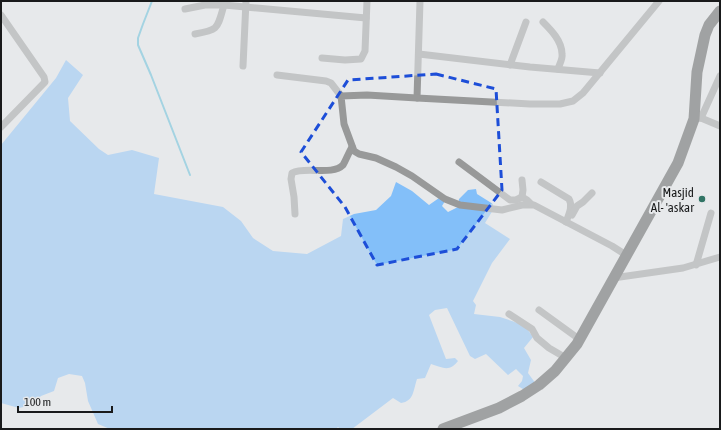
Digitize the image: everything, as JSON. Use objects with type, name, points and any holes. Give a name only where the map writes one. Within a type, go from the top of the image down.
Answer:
[{"type":"highway","points":[[443,429],[499,408],[540,385],[555,371],[580,338],[678,163],[690,131],[698,119],[697,72],[709,25],[720,11]]},
{"type":"street","points":[[322,58],[345,60],[361,59],[365,51],[366,1]]},
{"type":"street","points":[[417,98],[420,1]]},
{"type":"street","points":[[341,96],[367,95],[560,104],[573,100],[583,93],[659,1]]},
{"type":"street","points":[[185,9],[205,5],[224,6],[246,4],[366,18]]},
{"type":"street","points":[[243,66],[246,4]]},
{"type":"street","points":[[195,34],[213,31],[216,28],[224,6]]},
{"type":"street","points":[[1,15],[44,77],[45,82],[1,127]]},
{"type":"street","points":[[510,65],[526,22]]},
{"type":"street","points":[[543,22],[558,41],[563,55],[558,69]]},
{"type":"street","points":[[419,54],[510,65],[600,73]]},
{"type":"street","points":[[276,75],[326,81],[331,83],[341,96],[344,124],[354,151],[359,154],[376,158],[396,167],[412,176],[445,199],[460,205],[502,210],[531,204]]},
{"type":"street","points":[[720,76],[698,119],[720,126]]},
{"type":"street","points":[[295,214],[291,179],[292,173],[298,170],[318,171],[340,167],[343,165],[352,147]]},
{"type":"street","points":[[459,162],[510,200],[516,200],[522,197]]},
{"type":"street","points":[[522,180],[522,197]]},
{"type":"street","points":[[541,182],[569,199],[571,202],[567,222]]},
{"type":"street","points":[[567,222],[577,206],[592,193]]},
{"type":"street","points":[[522,197],[531,204],[612,246],[626,256]]},
{"type":"street","points":[[696,265],[711,213]]},
{"type":"street","points":[[613,278],[683,268],[720,257]]},
{"type":"street","points":[[539,310],[580,338]]},
{"type":"street","points":[[509,314],[532,329],[537,338],[549,348],[566,358]]},
{"type":"highlighted area","points":[[436,74],[496,89],[502,190],[457,249],[377,265],[345,207],[301,152],[348,80]]},
{"type":"shaded area","points":[[66,60],[83,75],[68,98],[70,121],[99,149],[108,155],[132,150],[159,158],[154,194],[223,207],[241,221],[253,238],[273,251],[307,254],[341,236],[343,219],[354,214],[376,210],[391,196],[396,182],[412,191],[429,205],[439,198],[445,201],[442,206],[448,212],[458,207],[459,199],[468,190],[476,189],[477,194],[493,204],[493,210],[485,223],[510,239],[492,263],[473,301],[476,305],[474,314],[500,317],[525,326],[533,337],[524,348],[531,360],[528,373],[536,384],[526,391],[518,386],[522,381],[523,376],[516,369],[508,375],[486,354],[475,359],[470,356],[447,308],[435,310],[429,315],[446,359],[455,358],[458,361],[449,368],[443,368],[431,364],[425,378],[417,379],[411,398],[401,403],[393,398],[352,429],[340,429],[338,427],[336,429],[110,429],[98,424],[88,401],[85,383],[82,376],[69,374],[58,378],[54,391],[41,396],[32,405],[19,408],[1,403],[1,145],[56,78]]},
{"type":"waterway","points":[[152,1],[138,38],[138,45],[190,175]]},
{"type":"place","name":"Masjid Al- 'askar","points":[[702,199]]}]
